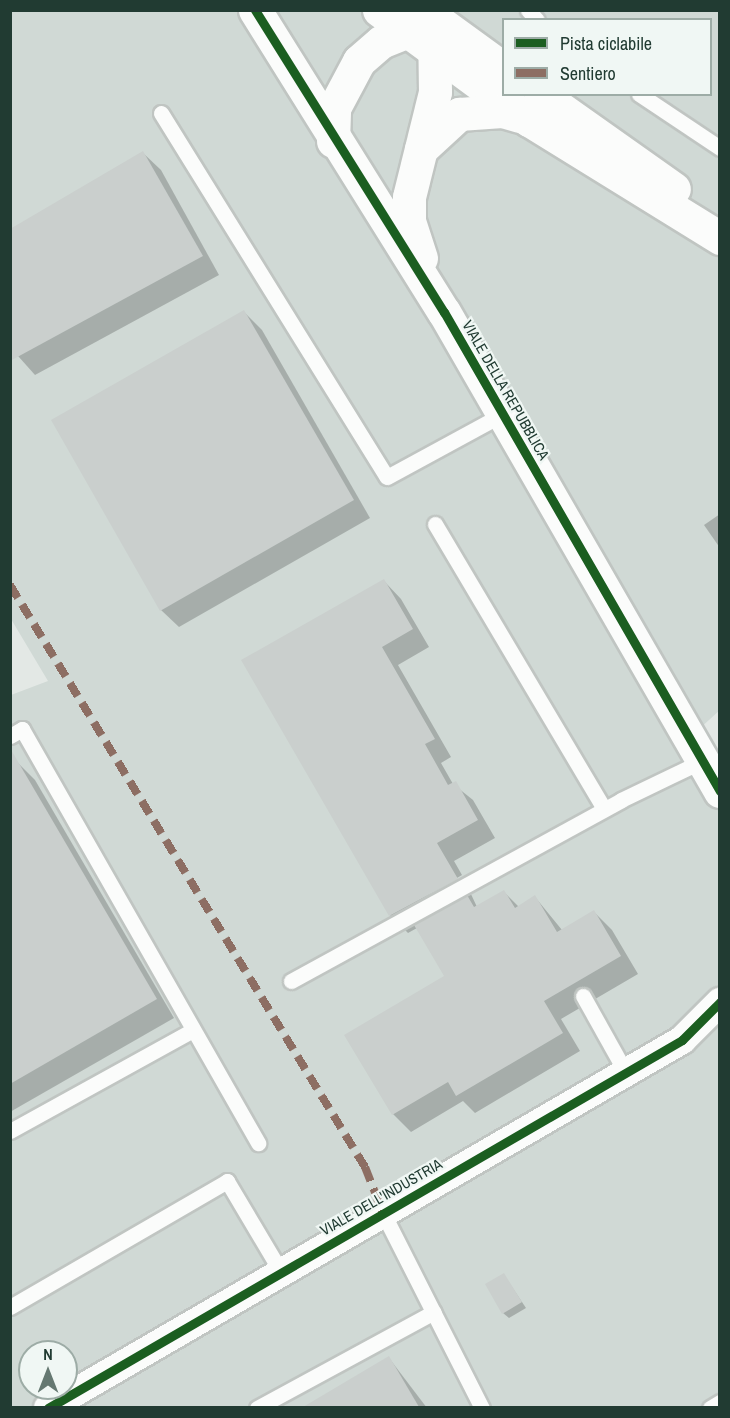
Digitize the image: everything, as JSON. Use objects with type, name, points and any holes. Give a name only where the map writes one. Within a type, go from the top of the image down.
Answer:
[{"type":"street","name":"VIALE DELLA REPUBBLICA","points":[[255,10],[333,141],[444,312],[720,791]]},
{"type":"street","points":[[379,10],[421,21],[502,68]]},
{"type":"street","points":[[333,141],[334,108],[359,61],[381,42],[421,21]]},
{"type":"street","points":[[421,21],[437,57],[502,90]]},
{"type":"street","name":"VIALE DELLA REPUBBLICA","points":[[437,57],[430,117],[416,158],[409,220],[444,312]]},
{"type":"street","points":[[513,96],[720,221]]},
{"type":"street","name":"VIALE DELLA REPUBBLICA","points":[[416,158],[429,137],[459,114],[535,107]]},
{"type":"street","points":[[535,107],[720,238]]},
{"type":"street","name":"VIALE DELL'INDUSTRIA","points":[[66,1403],[281,1272],[682,1040],[720,1002]]},
{"type":"street","name":"VIALE DELL'INDUSTRIA","points":[[682,1040],[720,1031]]},
{"type":"lane","points":[[642,96],[720,148]]},
{"type":"lane","points":[[161,113],[387,477],[502,414]]},
{"type":"lane","points":[[435,524],[604,809]]},
{"type":"lane","points":[[10,736],[22,729],[258,1143]]},
{"type":"lane","points":[[291,981],[604,809],[702,761]]},
{"type":"lane","points":[[583,996],[626,1073]]},
{"type":"lane","points":[[10,1131],[194,1029]]},
{"type":"lane","points":[[10,1307],[227,1181],[281,1272]]},
{"type":"lane","points":[[383,1213],[482,1407]]},
{"type":"lane","points":[[257,1407],[434,1312]]},
{"type":"lane","points":[[710,1407],[720,1402]]},
{"type":"shaded area","points":[[10,11],[719,11],[720,710],[698,730],[720,767],[719,1407],[11,1407],[11,695],[48,681],[11,619]]},
{"type":"building","points":[[143,151],[203,256],[10,361],[10,229]]},
{"type":"building","points":[[244,310],[354,500],[160,611],[51,420]]},
{"type":"building","points":[[384,579],[413,629],[382,647],[435,739],[425,744],[448,785],[456,781],[478,820],[437,843],[458,879],[389,916],[241,660]]},
{"type":"building","points":[[10,748],[157,999],[10,1084]]},
{"type":"building","points":[[504,890],[515,908],[535,895],[557,932],[594,910],[621,956],[544,1001],[563,1033],[456,1096],[448,1082],[392,1115],[344,1035],[444,976],[414,925],[467,895],[474,907]]},
{"type":"building","points":[[504,1273],[522,1302],[502,1314],[485,1284]]},
{"type":"building","points":[[389,1356],[419,1407],[303,1407]]},
{"type":"marked path","points":[[10,585],[365,1167],[383,1213]]},
{"type":"cycle path","points":[[255,10],[444,312],[720,791]]},
{"type":"cycle path","points":[[48,1408],[682,1040],[720,1002]]}]
